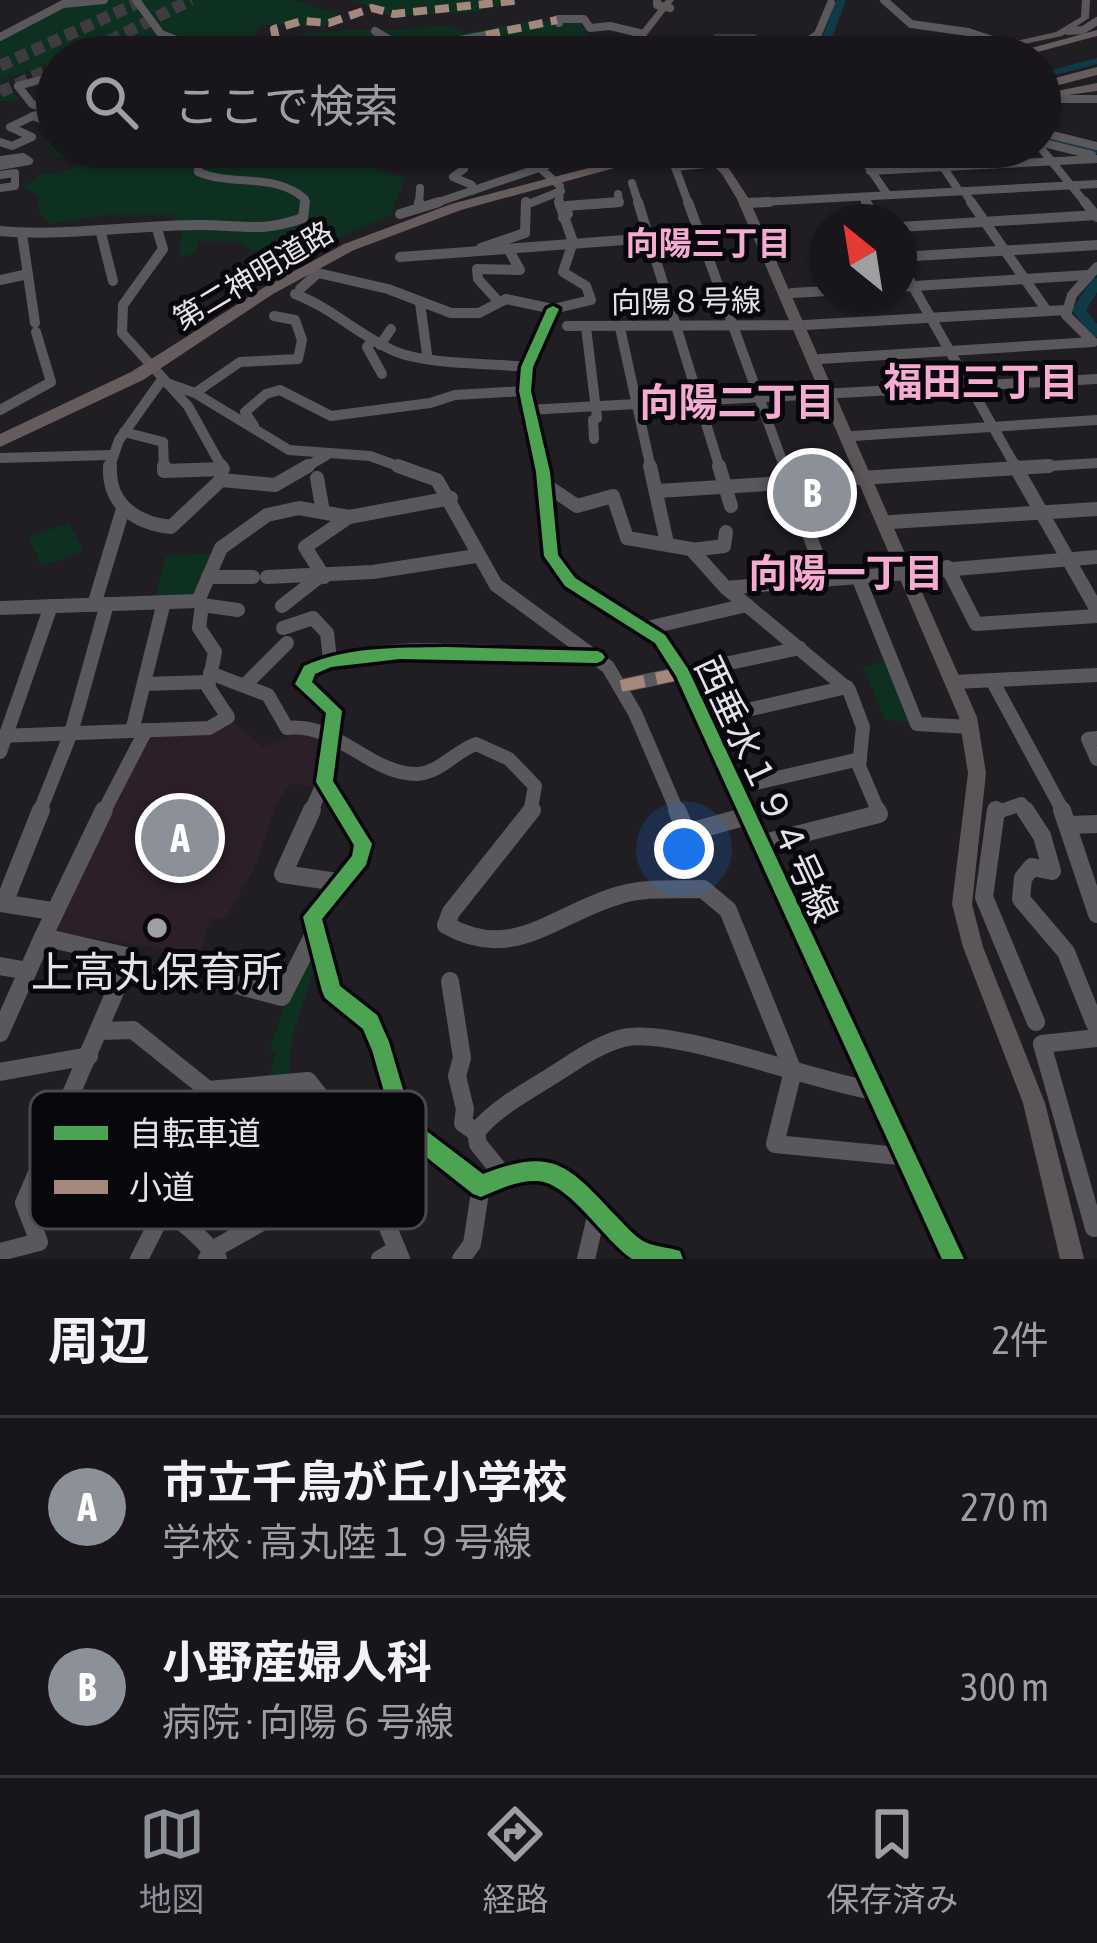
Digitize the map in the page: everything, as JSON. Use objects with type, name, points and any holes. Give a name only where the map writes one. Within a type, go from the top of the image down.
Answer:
[{"type":"highway","points":[[1061,46],[1097,34]]},
{"type":"highway","points":[[1061,94],[1097,80]]},
{"type":"highway","name":"第二神明道路","points":[[0,437],[129,370],[272,279],[342,243],[479,194],[578,168]]},
{"type":"highway","name":"第二神明道路","points":[[0,437],[118,386],[295,274],[374,236],[456,207],[604,168]]},
{"type":"main road","points":[[1054,36],[1085,18],[1086,0]]},
{"type":"main road","points":[[643,34],[668,3]]},
{"type":"main road","points":[[647,36],[668,3]]},
{"type":"main road","points":[[721,168],[748,203],[866,477],[894,554],[908,572]]},
{"type":"main road","points":[[731,168],[792,293],[831,396],[854,436],[866,477],[891,522],[970,727],[976,773],[962,881],[969,933],[1034,1103],[1072,1259]]},
{"type":"street","points":[[0,37],[63,4],[104,0]]},
{"type":"street","points":[[136,0],[166,36]]},
{"type":"street","points":[[884,0],[911,24],[976,36]]},
{"type":"street","points":[[817,36],[831,3]]},
{"type":"street","points":[[559,23],[558,19],[571,17],[584,19],[590,28],[610,26],[643,34]]},
{"type":"street","points":[[375,31],[381,36]]},
{"type":"street","points":[[1068,31],[1097,34]]},
{"type":"street","points":[[36,81],[18,86],[36,106]]},
{"type":"street","points":[[1061,100],[1097,99]]},
{"type":"street","points":[[0,142],[12,146],[32,137],[10,127],[34,116]]},
{"type":"street","points":[[1061,133],[1075,134],[1097,146]]},
{"type":"street","points":[[1061,149],[1097,158]]},
{"type":"street","points":[[1061,160],[1097,158]]},
{"type":"street","points":[[0,231],[101,233],[200,225],[268,230],[303,218],[305,199],[289,184],[206,177],[197,168]]},
{"type":"street","points":[[400,214],[547,168]]},
{"type":"street","points":[[675,168],[826,580]]},
{"type":"street","points":[[868,168],[887,194]]},
{"type":"street","points":[[870,171],[943,168],[1047,311]]},
{"type":"street","points":[[1057,168],[1097,216]]},
{"type":"street","points":[[464,169],[453,177],[472,185],[472,191]]},
{"type":"street","points":[[471,252],[525,233],[526,202],[561,188],[543,170]]},
{"type":"street","points":[[0,175],[15,173],[15,186],[0,188]]},
{"type":"street","points":[[632,183],[731,506]]},
{"type":"street","points":[[748,203],[1097,184]]},
{"type":"street","points":[[419,207],[420,188]]},
{"type":"street","name":"西垂水１９４号線","points":[[561,188],[563,218],[572,245],[563,272],[586,286],[591,300],[553,309],[526,367],[527,410],[544,484],[551,556],[586,594],[647,628],[682,673],[953,1259]]},
{"type":"street","points":[[563,218],[568,214],[566,206],[619,203],[617,194]]},
{"type":"street","points":[[863,197],[867,204]]},
{"type":"street","points":[[917,226],[1097,216]]},
{"type":"street","points":[[157,230],[164,249],[123,305],[122,333],[187,404],[222,474]]},
{"type":"street","points":[[400,256],[510,252],[627,242],[650,235],[756,230]]},
{"type":"street","points":[[101,233],[113,281]]},
{"type":"street","points":[[0,410],[50,382],[35,328],[22,234]]},
{"type":"street","points":[[917,258],[1097,245]]},
{"type":"street","points":[[510,252],[520,270],[477,269],[478,279],[498,301],[553,309]]},
{"type":"street","points":[[917,286],[1093,271]]},
{"type":"street","points":[[1093,271],[1066,310],[1068,319],[1095,344]]},
{"type":"street","points":[[498,301],[488,310],[469,314],[318,273],[297,291],[399,354],[526,367]]},
{"type":"street","points":[[0,280],[28,274]]},
{"type":"street","points":[[917,291],[1097,613],[976,624],[947,567]]},
{"type":"street","points":[[792,293],[809,292]]},
{"type":"street","points":[[420,303],[428,354]]},
{"type":"street","name":"向陽８号線","points":[[567,326],[678,328],[1066,310]]},
{"type":"street","points":[[195,393],[230,366],[254,359],[298,359],[296,323],[277,321]]},
{"type":"street","points":[[586,327],[595,408],[593,439]]},
{"type":"street","points":[[383,368],[367,346],[391,328]]},
{"type":"street","points":[[620,328],[667,543]]},
{"type":"street","points":[[254,359],[256,339]]},
{"type":"street","points":[[820,359],[1095,344]]},
{"type":"street","points":[[160,379],[195,393],[302,453],[353,453],[437,480],[496,585],[597,657],[621,686],[685,829],[693,832],[747,816]]},
{"type":"street","points":[[160,379],[111,454],[107,478],[123,509],[152,525],[171,527],[222,474]]},
{"type":"street","points":[[527,410],[1097,379]]},
{"type":"street","points":[[259,433],[245,412],[266,394],[280,390],[324,415],[417,410],[455,395],[525,391]]},
{"type":"street","points":[[854,436],[1097,420]]},
{"type":"street","points":[[124,432],[164,442],[164,471],[222,474],[275,485],[323,456],[353,453]]},
{"type":"street","points":[[0,458],[111,454]]},
{"type":"street","points":[[658,491],[1097,463]]},
{"type":"street","points":[[317,478],[323,512]]},
{"type":"street","points":[[544,484],[577,506],[613,496],[627,538],[692,550],[724,545],[726,532]]},
{"type":"street","points":[[51,606],[2,741],[70,733],[209,728],[228,717],[210,677],[215,652],[199,628],[200,603],[221,548],[254,521],[299,508],[349,517],[451,498]]},
{"type":"street","points":[[427,503],[433,521]]},
{"type":"street","points":[[403,508],[408,523]]},
{"type":"street","points":[[891,522],[1097,508]]},
{"type":"street","points":[[52,911],[2,903],[70,733],[123,509]]},
{"type":"street","points":[[322,577],[305,547],[349,517]]},
{"type":"street","points":[[430,548],[436,562]]},
{"type":"street","points":[[692,550],[726,588],[847,687],[862,727],[860,759],[878,814],[760,844]]},
{"type":"street","points":[[376,553],[381,571]]},
{"type":"street","points":[[208,577],[322,577],[381,571],[396,561],[476,556]]},
{"type":"street","points":[[726,588],[1097,557]]},
{"type":"street","points":[[282,606],[322,577]]},
{"type":"street","points":[[858,577],[917,724],[970,727]]},
{"type":"street","points":[[1,1031],[52,911],[139,731],[144,684],[164,602]]},
{"type":"street","points":[[0,608],[164,602],[238,610]]},
{"type":"street","points":[[647,628],[747,605]]},
{"type":"street","points":[[245,685],[285,636],[313,618],[327,633],[330,659]]},
{"type":"street","points":[[621,686],[800,648]]},
{"type":"street","points":[[338,882],[283,874],[325,782],[331,739],[334,711],[303,684],[309,670],[330,659],[387,652],[597,657]]},
{"type":"street","points":[[954,682],[1097,675]]},
{"type":"street","points":[[144,684],[210,677],[245,685],[268,695],[286,728],[309,725],[416,774],[465,746],[493,748],[535,786],[532,811],[451,912],[446,926],[460,937],[496,943],[524,938],[623,894],[704,890],[728,910],[793,1071],[775,1144],[909,1156]]},
{"type":"street","points":[[993,682],[1070,825],[1097,914]]},
{"type":"street","points":[[704,720],[847,687]]},
{"type":"street","points":[[1093,738],[1097,759]]},
{"type":"street","points":[[734,788],[860,759]]},
{"type":"street","points":[[325,782],[363,844],[360,859],[312,917],[314,934],[332,991],[370,1022],[393,1091]]},
{"type":"street","points":[[973,809],[1021,804],[1042,836],[1052,872],[1032,868],[1019,889],[1031,918],[1061,946],[1096,1037],[1039,1031]]},
{"type":"street","points":[[996,809],[984,897],[1039,1031],[1096,1228],[1065,1228]]},
{"type":"street","points":[[1070,825],[1097,824]]},
{"type":"street","points":[[229,983],[282,998],[314,934]]},
{"type":"street","points":[[43,938],[130,956],[75,1091]]},
{"type":"street","points":[[0,966],[28,971]]},
{"type":"street","points":[[450,981],[462,1058],[458,1076],[463,1123],[476,1132],[478,1144],[502,1175]]},
{"type":"street","points":[[100,1031],[133,1030],[208,1090],[308,1081],[317,1091]]},
{"type":"street","points":[[476,1132],[491,1114],[549,1077],[625,1037],[663,1036],[830,1084],[875,1091]]},
{"type":"street","points":[[0,1072],[89,1056]]},
{"type":"street","points":[[426,1144],[481,1186]]},
{"type":"street","points":[[481,1186],[527,1170],[557,1176],[577,1185],[639,1251],[672,1259]]},
{"type":"street","points":[[461,1259],[472,1244],[481,1186]]},
{"type":"street","points":[[30,1189],[24,1203],[30,1223]]},
{"type":"street","points":[[586,1259],[598,1208]]},
{"type":"street","points":[[139,1259],[155,1229]]},
{"type":"street","points":[[183,1229],[213,1256],[260,1229]]},
{"type":"street","points":[[0,1252],[38,1250]]},
{"type":"shaded area","points":[[232,721],[263,747],[303,730],[323,743],[319,788],[290,783],[276,806],[254,869],[225,919],[211,918],[199,955],[53,932],[146,736]]},
{"type":"green space","points":[[78,0],[295,0],[338,14],[325,26],[263,25],[256,36],[36,36],[36,70],[3,79],[4,87],[20,100],[0,101],[0,34]]},
{"type":"green space","points":[[353,0],[516,0],[477,12],[391,16]]},
{"type":"green space","points":[[529,21],[579,21],[587,36],[296,36],[442,26],[466,33]]},
{"type":"green space","points":[[73,168],[374,168],[405,178],[391,215],[280,264],[234,241],[200,241],[194,254],[179,257],[182,231],[191,222],[174,222],[176,215],[106,215],[50,224],[39,212],[39,196],[23,187],[43,173],[53,175]]},
{"type":"green space","points":[[69,523],[84,551],[42,566],[28,537]]},
{"type":"green space","points":[[217,553],[196,596],[155,599],[166,556]]},
{"type":"green space","points":[[887,661],[912,722],[885,720],[863,667]]},
{"type":"green space","points":[[301,960],[316,965],[293,1035],[288,1079],[268,1081],[276,1051],[269,1051]]},
{"type":"waterway","points":[[827,36],[841,0]]},
{"type":"waterway","points":[[1061,70],[1097,61]]},
{"type":"waterway","points":[[1061,143],[1097,151]]},
{"type":"waterway","points":[[1097,282],[1079,310],[1097,333]]},
{"type":"tunnel","points":[[65,36],[144,0]]},
{"type":"tunnel","points":[[119,36],[191,0]]},
{"type":"tunnel","points":[[0,66],[36,50]]},
{"type":"tunnel","points":[[0,92],[36,76]]},
{"type":"marked path","points":[[275,36],[274,29],[302,21],[329,23],[372,8],[394,14],[521,0]]},
{"type":"marked path","points":[[486,35],[557,20]]},
{"type":"marked path","points":[[621,686],[683,673]]},
{"type":"cycle path","points":[[553,309],[527,367],[525,391],[543,472],[551,556],[570,582],[660,639],[683,673],[953,1259]]},
{"type":"cycle path","points":[[393,1091],[370,1022],[332,991],[312,917],[360,859],[363,844],[324,782],[334,711],[303,684],[309,670],[329,661],[400,653],[597,657]]},
{"type":"cycle path","points":[[426,1144],[481,1186],[512,1174],[556,1175],[572,1184],[636,1249],[672,1259]]},
{"type":"place","name":"小野産婦人科","points":[[812,493]]},
{"type":"place","name":"市立千鳥が丘小学校","points":[[180,838]]},
{"type":"place","name":"上高丸保育所","points":[[157,928]]},
{"type":"district","name":"向陽三丁目","points":[[708,243]]},
{"type":"district","name":"福田三丁目","points":[[981,382]]},
{"type":"district","name":"向陽二丁目","points":[[737,402]]},
{"type":"district","name":"向陽一丁目","points":[[846,573]]}]
